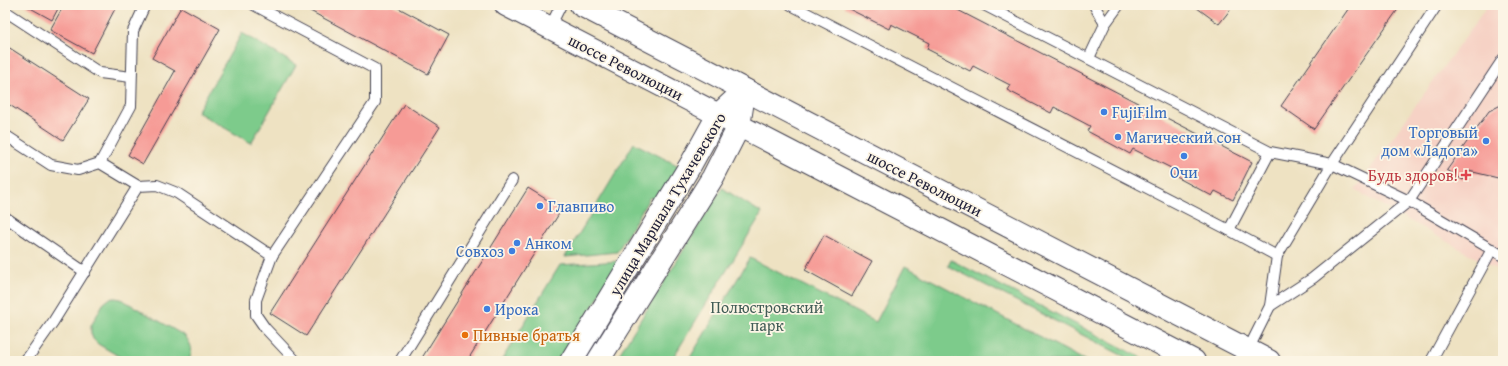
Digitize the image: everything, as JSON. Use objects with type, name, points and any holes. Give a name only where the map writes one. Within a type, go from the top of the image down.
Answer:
[{"type":"main road","name":"шоссе Революции","points":[[506,5],[1194,361]]},
{"type":"main road","name":"шоссе Революции","points":[[581,5],[1269,361]]},
{"type":"main road","name":"улица Маршала Тухачевского","points":[[571,361],[692,164],[718,114],[745,90]]},
{"type":"main road","name":"улица Маршала Тухачевского","points":[[598,361],[713,177],[739,126],[745,90]]},
{"type":"lane","points":[[5,135],[50,165],[78,170],[100,163],[131,106],[133,30],[145,5]]},
{"type":"lane","points":[[254,5],[375,69],[375,102],[272,256],[256,300],[256,315],[264,328],[296,361]]},
{"type":"lane","points":[[550,28],[561,5]]},
{"type":"lane","points":[[790,5],[1277,256]]},
{"type":"lane","points":[[984,5],[1270,152],[1332,164],[1409,201],[1503,256]]},
{"type":"lane","points":[[1094,5],[1105,24]]},
{"type":"lane","points":[[1089,58],[1105,24],[1119,5]]},
{"type":"lane","points":[[1248,350],[1270,306],[1277,256],[1332,164],[1438,5]]},
{"type":"lane","points":[[5,11],[100,73],[131,77]]},
{"type":"lane","points":[[1270,306],[1313,278],[1409,201],[1503,59]]},
{"type":"lane","points":[[1229,230],[1270,152]]},
{"type":"lane","points":[[100,163],[138,186],[157,185],[177,193],[272,256]]},
{"type":"lane","points":[[400,361],[512,180]]},
{"type":"lane","points":[[24,361],[53,322],[138,186]]},
{"type":"lane","points":[[5,217],[85,272]]},
{"type":"lane","points":[[1431,361],[1492,249]]},
{"type":"shaded area","points":[[1488,5],[1503,5],[1503,273],[1355,190]]},
{"type":"green space","points":[[242,33],[296,65],[251,143],[197,112]]},
{"type":"green space","points":[[634,143],[679,166],[657,202],[650,197],[617,252],[565,257]]},
{"type":"green space","points":[[722,188],[762,213],[671,361],[615,361]]},
{"type":"green space","name":"Полюстровский парк","points":[[750,258],[876,322],[905,266],[1086,361],[688,361]]},
{"type":"green space","points":[[951,260],[1148,361],[1133,361],[948,266]]},
{"type":"green space","points":[[621,261],[559,361],[501,361],[560,265]]},
{"type":"green space","points":[[109,299],[121,299],[185,336],[189,342],[192,352],[188,361],[127,361],[98,344],[93,339],[91,326],[103,304]]},
{"type":"building","points":[[25,5],[60,5],[52,20]]},
{"type":"building","points":[[64,5],[117,5],[92,53],[50,30]]},
{"type":"building","points":[[299,5],[393,5],[449,35],[428,74]]},
{"type":"building","points":[[846,5],[948,5],[1252,162],[1233,200],[1215,191],[1212,196],[1169,173],[1171,168],[1133,149],[1130,154],[1087,131],[1090,126],[1054,107],[1051,113],[1007,90],[1010,85],[973,66],[970,71],[927,49],[929,43],[891,24],[889,29],[845,7]]},
{"type":"building","points":[[1193,5],[1234,5],[1219,24]]},
{"type":"building","points":[[1351,5],[1401,5],[1314,129],[1281,106]]},
{"type":"building","points":[[181,7],[220,29],[143,164],[128,155],[175,71],[152,58]]},
{"type":"building","points":[[5,45],[89,99],[63,140],[5,102]]},
{"type":"building","points":[[404,104],[440,127],[306,336],[270,313]]},
{"type":"building","name":"Торговый дом «Ладога»","points":[[1503,104],[1503,181],[1498,178],[1469,171],[1463,180],[1447,170],[1489,111]]},
{"type":"building","points":[[528,188],[562,209],[467,361],[420,361]]},
{"type":"building","points":[[824,235],[872,261],[852,296],[805,270]]},
{"type":"place","name":"FujiFilm","points":[[1104,112]]},
{"type":"place","name":"Магический сон","points":[[1118,137]]},
{"type":"place","name":"Торговый дом «Ладога»","points":[[1486,141]]},
{"type":"place","name":"Очи","points":[[1184,156]]},
{"type":"place","name":"Будь здоров!","points":[[1466,175]]},
{"type":"place","name":"Главпиво","points":[[540,206]]},
{"type":"place","name":"Анком","points":[[517,243]]},
{"type":"place","name":"Совхоз","points":[[512,251]]},
{"type":"place","name":"Ирока","points":[[487,309]]},
{"type":"place","name":"Пивные братья","points":[[465,335]]}]
